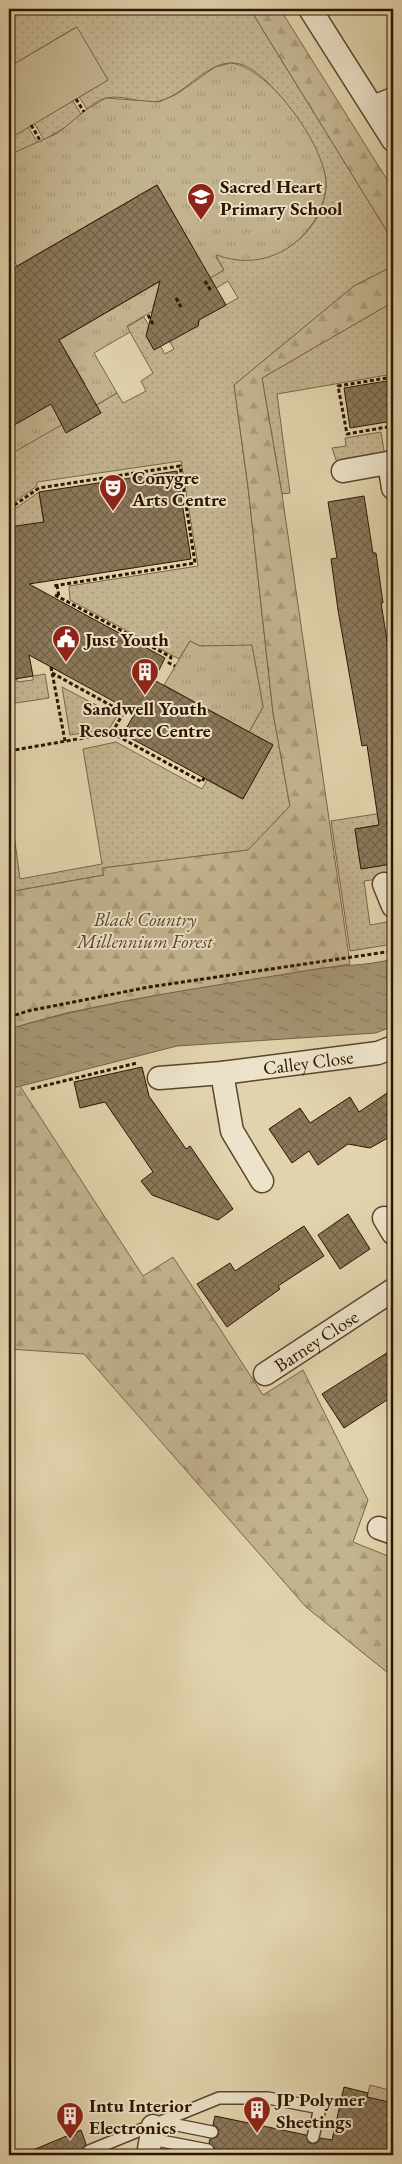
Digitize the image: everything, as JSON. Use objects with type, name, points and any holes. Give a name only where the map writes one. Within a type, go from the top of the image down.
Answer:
[{"type":"street","points":[[310,9],[383,103],[393,140]]},
{"type":"street","points":[[343,471],[391,463],[393,488]]},
{"type":"street","points":[[384,884],[393,906]]},
{"type":"street","name":"Calley Close","points":[[159,1078],[222,1073],[378,1053],[393,1047]]},
{"type":"street","points":[[222,1073],[232,1131],[262,1180]]},
{"type":"street","name":"Barney Close","points":[[265,1374],[393,1290]]},
{"type":"lane","points":[[153,2136],[219,2098],[268,2098],[320,2108],[313,2136]]},
{"type":"lane","points":[[89,2151],[153,2136],[212,2132]]},
{"type":"lane","points":[[153,2136],[208,2150]]},
{"type":"path","points":[[76,99],[84,112]]},
{"type":"path","points":[[31,125],[40,142]]},
{"type":"path","points":[[205,281],[211,291]]},
{"type":"path","points":[[176,298],[181,307]]},
{"type":"path","points":[[148,315],[153,324]]},
{"type":"path","points":[[393,377],[338,386],[347,434],[393,426]]},
{"type":"path","points":[[9,509],[39,488],[180,466],[196,563],[55,585],[59,597]]},
{"type":"path","points":[[55,595],[171,657],[169,663],[175,666]]},
{"type":"path","points":[[51,667],[65,741]]},
{"type":"path","points":[[52,673],[123,712]]},
{"type":"path","points":[[112,733],[126,708]]},
{"type":"path","points":[[9,751],[112,733],[202,782],[204,778]]},
{"type":"path","points":[[388,824],[388,818],[393,817]]},
{"type":"path","points":[[9,1017],[149,987],[393,950]]},
{"type":"green space","points":[[9,9],[250,9],[393,241],[393,266],[354,286],[234,385],[248,487],[273,713],[290,806],[249,850],[103,868],[104,875],[9,892],[9,797],[20,879],[102,864],[83,749],[116,742],[202,789],[207,780],[242,799],[273,745],[249,732],[263,707],[252,646],[200,646],[190,641],[179,659],[70,600],[69,586],[198,566],[181,461],[37,482],[37,486],[9,506],[9,455],[62,424],[67,432],[89,420],[85,412],[117,393],[123,403],[146,391],[141,381],[153,373],[127,327],[144,317],[149,326],[151,344],[161,347],[165,354],[174,349],[170,342],[172,332],[198,326],[200,316],[198,298],[208,315],[238,298],[228,281],[213,290],[207,280],[224,270],[216,256],[217,254],[235,259],[253,259],[271,256],[288,248],[302,237],[314,223],[322,206],[326,187],[318,155],[309,136],[282,98],[253,70],[240,64],[229,63],[208,71],[179,92],[159,101],[146,102],[113,97],[101,100],[87,109],[79,97],[108,80],[76,27],[9,67]]},
{"type":"green space","points":[[250,9],[280,9],[393,189],[393,241]]},
{"type":"green space","points":[[77,27],[108,80],[9,139],[9,67]]},
{"type":"green space","points":[[231,63],[246,68],[278,93],[306,130],[323,167],[326,183],[323,200],[317,216],[309,229],[298,240],[287,249],[274,255],[261,259],[246,260],[217,255],[216,257],[224,270],[127,326],[130,332],[94,353],[117,393],[9,455],[9,428],[85,384],[59,340],[199,259],[157,185],[17,266],[9,252],[9,155],[58,133],[87,109],[106,98],[159,102],[177,94],[215,67]]},
{"type":"green space","points":[[73,101],[81,114],[67,126],[44,140],[34,123]]},
{"type":"green space","points":[[28,127],[38,143],[9,155],[9,139]]},
{"type":"green space","name":"Black Country Millennium Forest","points":[[393,266],[393,302],[262,378],[282,494],[350,964],[131,1000],[66,1013],[9,1029],[9,892],[104,875],[102,868],[248,850],[290,806],[273,713],[248,487],[234,385],[354,286]]},
{"type":"green space","points":[[393,302],[393,374],[277,394],[290,493],[282,494],[262,378]]},
{"type":"green space","points":[[381,432],[385,457],[341,464],[336,460],[332,448],[346,446],[345,438]]},
{"type":"green space","points":[[39,492],[45,532],[9,527],[9,513]]},
{"type":"green space","points":[[190,641],[200,646],[252,645],[263,707],[249,732],[164,685]]},
{"type":"green space","points":[[45,674],[49,698],[9,704],[9,680],[17,679],[17,682],[33,680],[33,676]]},
{"type":"green space","points":[[62,687],[117,716],[109,729],[70,735]]},
{"type":"green space","points":[[382,813],[385,824],[355,829],[361,869],[391,864],[389,851],[393,851],[393,877],[364,881],[370,925],[393,921],[393,944],[350,951],[331,821]]},
{"type":"green space","points":[[20,1086],[143,1276],[173,1257],[263,1395],[303,1370],[368,1500],[353,1542],[393,1558],[393,1677],[306,1607],[84,1354],[9,1349],[9,1089]]},
{"type":"green space","points":[[370,2085],[393,2091],[393,2103],[391,2103],[379,2155],[353,2155]]},
{"type":"water","points":[[393,959],[393,1026],[376,1033],[177,1046],[9,1089],[9,1029],[83,1010],[158,995],[321,968]]},
{"type":"building","points":[[157,185],[226,305],[199,320],[198,326],[154,350],[146,336],[160,281],[59,340],[101,413],[66,433],[51,404],[9,428],[9,271]]},
{"type":"building","points":[[393,380],[393,421],[350,428],[344,388]]},
{"type":"building","points":[[177,471],[191,559],[29,584],[165,658],[154,680],[273,745],[243,799],[123,734],[135,713],[29,655],[33,676],[9,680],[9,527],[44,522],[39,492]]},
{"type":"building","points":[[364,496],[373,553],[376,553],[383,603],[381,603],[393,678],[393,851],[389,851],[391,864],[361,869],[355,829],[379,825],[367,745],[362,746],[338,610],[331,559],[337,558],[328,502]]},
{"type":"building","points":[[142,1067],[149,1096],[186,1149],[190,1146],[233,1209],[218,1220],[152,1195],[141,1181],[153,1172],[105,1102],[80,1108],[74,1082]]},
{"type":"building","points":[[393,1089],[393,1135],[370,1148],[348,1144],[318,1165],[309,1151],[292,1163],[269,1129],[300,1108],[310,1123],[350,1097],[359,1112]]},
{"type":"building","points":[[348,1214],[370,1249],[340,1269],[318,1235]]},
{"type":"building","points":[[304,1226],[324,1256],[278,1286],[280,1289],[227,1327],[197,1284],[230,1263],[235,1271]]},
{"type":"building","points":[[393,1349],[393,1396],[344,1428],[322,1394]]},
{"type":"building","points":[[344,2087],[368,2093],[367,2097],[393,2103],[393,2155],[213,2155],[215,2148],[209,2143],[210,2139],[217,2137],[219,2133],[217,2127],[213,2125],[215,2116],[306,2135],[308,2142],[312,2144],[318,2142],[320,2138],[332,2140]]},
{"type":"building","name":"Intu Interior Electronics","points":[[81,2130],[86,2144],[82,2150],[83,2155],[21,2155]]},
{"type":"place","name":"Sacred Heart Primary School","points":[[201,221]]},
{"type":"place","name":"Conygre Arts Centre","points":[[113,512]]},
{"type":"place","name":"Just Youth","points":[[66,663]]},
{"type":"place","name":"Sandwell Youth Resource Centre","points":[[145,696]]},
{"type":"place","name":"JP Polymer Sheetings","points":[[257,2134]]},
{"type":"place","name":"Intu Interior Electronics","points":[[70,2140]]}]
